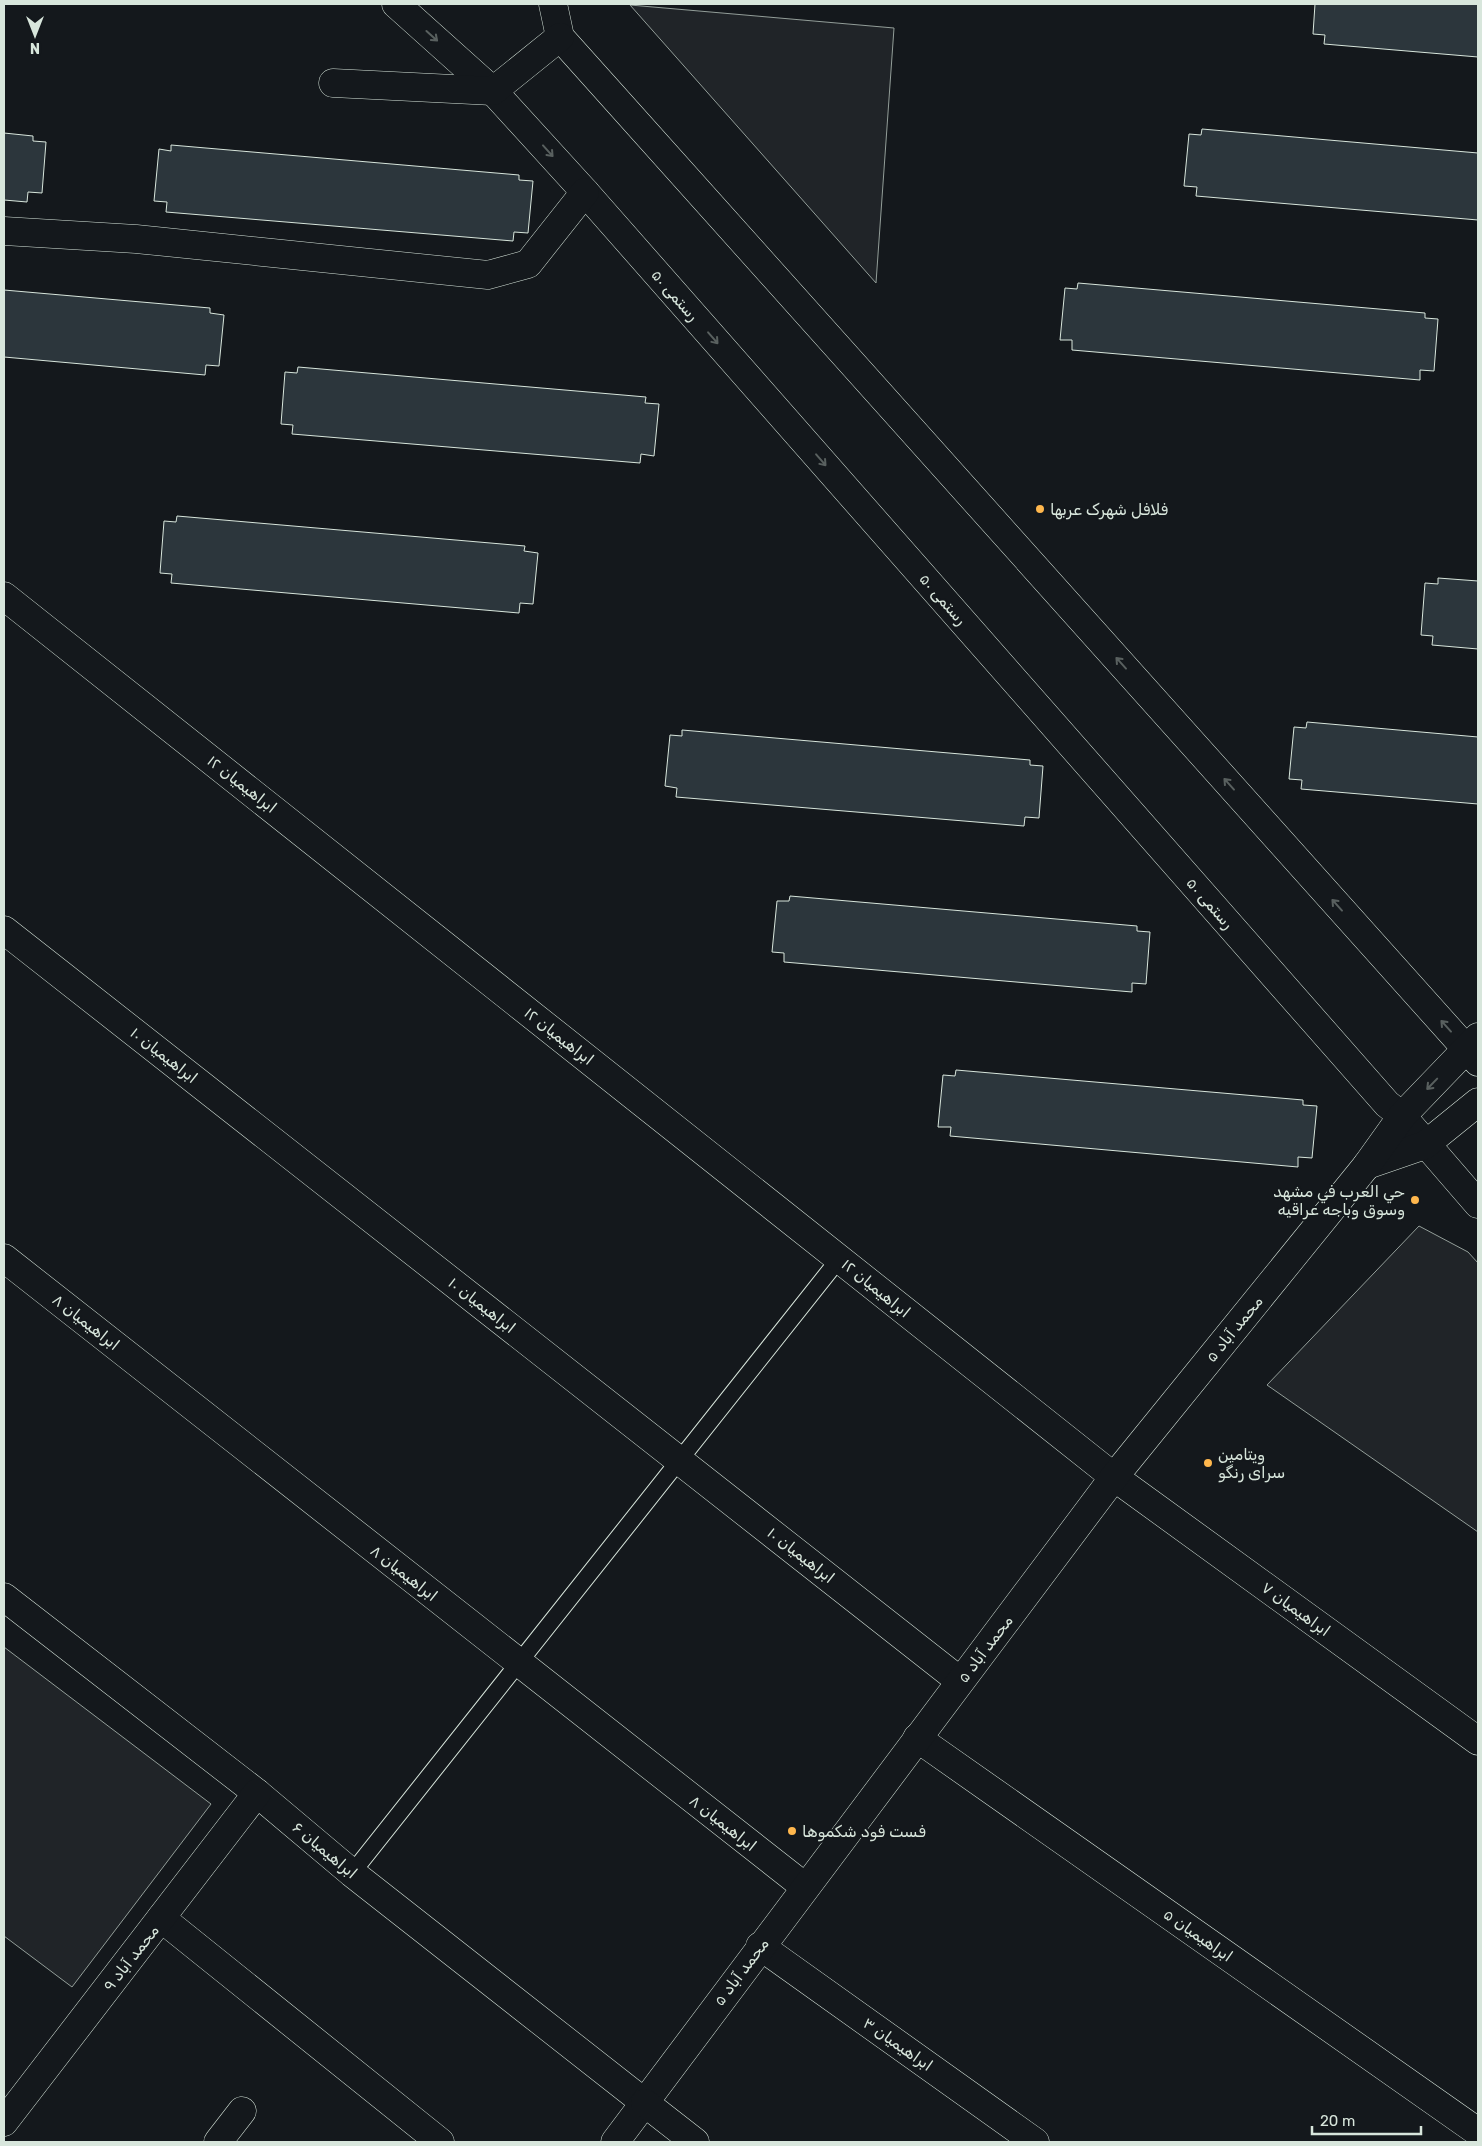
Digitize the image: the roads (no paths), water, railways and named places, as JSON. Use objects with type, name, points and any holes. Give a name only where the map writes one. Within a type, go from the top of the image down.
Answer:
[{"type":"street","name":"رستمی ۵۰","points":[[396,4],[494,91],[1387,1104],[1402,1116],[1478,1204]]},
{"type":"street","points":[[553,4],[560,37],[1474,1049]]},
{"type":"street","points":[[333,83],[494,91],[560,37]]},
{"type":"street","points":[[4,231],[136,239],[488,275],[528,264],[585,192]]},
{"type":"street","name":"ابراهیمیان ۱۲","points":[[4,596],[1114,1478]]},
{"type":"street","name":"ابراهیمیان ۱۰","points":[[4,930],[960,1681]]},
{"type":"street","name":"محمد آباد ۵","points":[[615,2142],[760,1946],[1114,1478],[1367,1165],[1402,1116],[1474,1049]]},
{"type":"street","points":[[1367,1165],[1426,1146],[1478,1102]]},
{"type":"street","name":"ابراهیمیان ۸","points":[[4,1258],[805,1887]]},
{"type":"street","name":"ابراهیمیان ۷","points":[[1114,1478],[1478,1741]]},
{"type":"street","name":"ابراهیمیان ۶","points":[[4,1598],[257,1793],[352,1873],[695,2142]]},
{"type":"street","name":"ابراهیمیان ۵","points":[[917,1738],[1478,2132]]},
{"type":"street","name":"محمد آباد ۹","points":[[4,2122],[257,1793]]},
{"type":"street","points":[[161,1918],[440,2142]]},
{"type":"street","name":"ابراهیمیان ۳","points":[[760,1946],[1035,2142]]},
{"type":"street","points":[[218,2142],[242,2111]]},
{"type":"lane","points":[[352,1873],[839,1259]]},
{"type":"place","name":"فلافل شهرک عربها","points":[[1040,509]]},
{"type":"place","name":"حي العرب في مشهد وسوق وباجه عراقيه","points":[[1415,1200]]},
{"type":"place","name":"ویتامین سرای رنگو","points":[[1208,1463]]},
{"type":"place","name":"فست فود شکموها","points":[[792,1831]]}]
